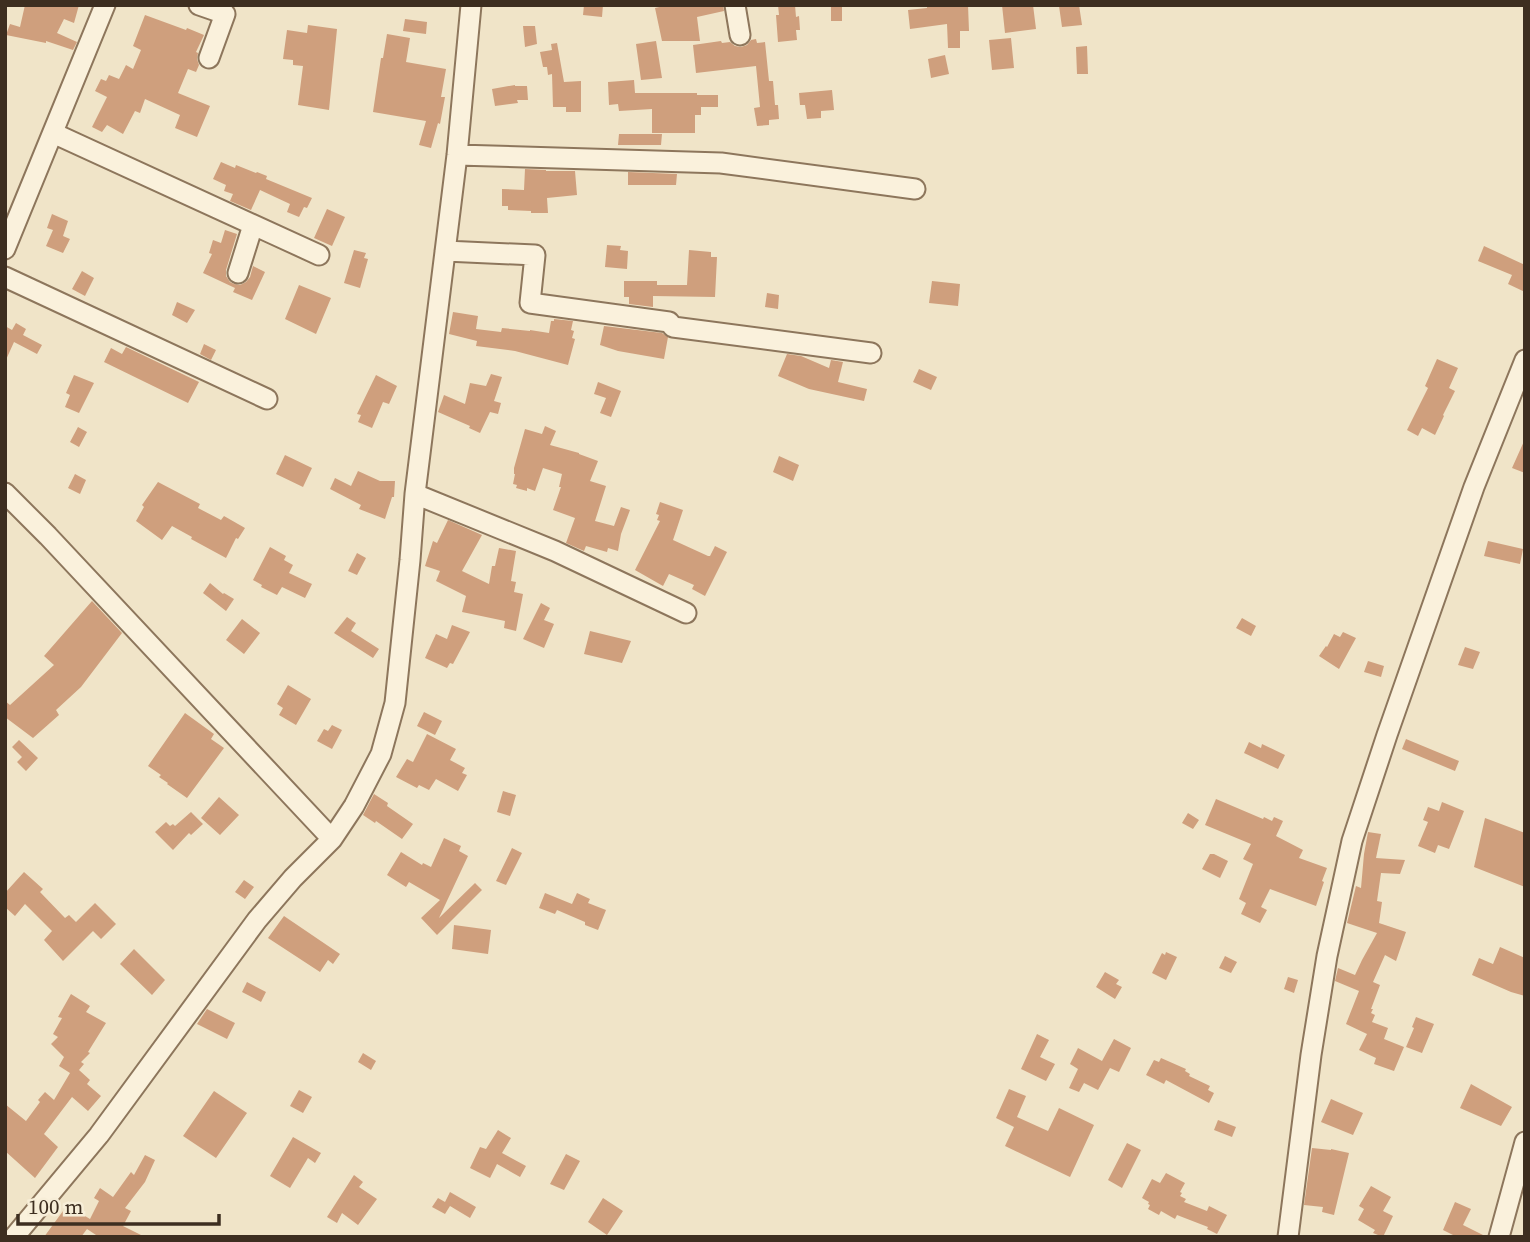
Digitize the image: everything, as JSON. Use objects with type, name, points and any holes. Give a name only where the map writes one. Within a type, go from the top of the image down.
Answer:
[{"type":"street","points":[[5,249],[105,5]]},
{"type":"street","points":[[199,5],[225,14],[209,58]]},
{"type":"street","points":[[14,1237],[99,1135],[257,920],[293,878],[332,839],[354,806],[381,754],[395,702],[415,494],[457,155],[471,5]]},
{"type":"street","points":[[734,5],[740,35]]},
{"type":"street","points":[[53,133],[319,255]]},
{"type":"street","points":[[457,155],[721,163],[915,189]]},
{"type":"street","points":[[237,273],[253,225]]},
{"type":"street","points":[[444,251],[536,255],[530,303],[669,322],[673,327],[871,353]]},
{"type":"street","points":[[5,277],[267,399]]},
{"type":"street","points":[[1288,1237],[1311,1055],[1327,956],[1352,841],[1474,487],[1525,360]]},
{"type":"street","points":[[5,493],[332,839]]},
{"type":"street","points":[[415,494],[555,551],[686,613]]},
{"type":"street","points":[[1499,1237],[1525,1143]]},
{"type":"building","points":[[25,5],[79,5],[74,23],[64,19],[57,33],[77,42],[73,50],[46,41],[6,35],[10,24],[20,27]]},
{"type":"building","points":[[584,5],[603,5],[602,17],[583,15]]},
{"type":"building","points":[[668,5],[723,5],[724,11],[697,17],[700,41],[662,41],[655,8]]},
{"type":"building","points":[[778,5],[795,5],[800,30],[796,30],[797,40],[778,42]]},
{"type":"building","points":[[831,5],[842,5],[842,21],[831,21]]},
{"type":"building","points":[[927,5],[968,5],[969,31],[960,31],[960,48],[948,48],[947,24],[910,29],[908,10],[927,8]]},
{"type":"building","points":[[1002,5],[1033,5],[1036,29],[1005,33]]},
{"type":"building","points":[[1079,5],[1082,25],[1062,27],[1059,6]]},
{"type":"building","points":[[145,15],[204,35],[196,52],[199,65],[196,72],[188,69],[178,93],[210,106],[197,137],[175,128],[180,115],[145,99],[140,113],[135,111],[123,134],[107,125],[102,132],[92,127],[107,97],[95,91],[101,79],[106,81],[109,75],[119,79],[126,65],[133,69],[141,50],[133,46]]},
{"type":"building","points":[[405,19],[427,22],[426,34],[403,31]]},
{"type":"building","points":[[308,25],[337,29],[329,110],[298,105],[303,66],[293,65],[293,60],[283,59],[287,30],[307,33]]},
{"type":"building","points":[[523,26],[535,26],[537,44],[525,47]]},
{"type":"building","points":[[387,34],[410,38],[406,62],[446,69],[440,124],[438,123],[431,148],[419,145],[426,121],[373,112]]},
{"type":"building","points":[[1011,38],[1014,68],[992,70],[989,40]]},
{"type":"building","points":[[756,39],[757,43],[765,42],[769,81],[773,81],[779,119],[769,120],[769,125],[757,126],[754,108],[760,107],[756,66],[696,73],[693,45],[721,41],[741,47]]},
{"type":"building","points":[[656,41],[662,78],[641,80],[636,44]]},
{"type":"building","points":[[557,43],[564,82],[581,81],[581,112],[566,112],[566,107],[553,107],[552,74],[548,75],[547,67],[543,67],[540,52],[552,50],[551,44]]},
{"type":"building","points":[[1087,46],[1088,74],[1077,74],[1076,47]]},
{"type":"building","points":[[945,55],[949,74],[931,78],[928,59]]},
{"type":"building","points":[[634,80],[635,93],[718,95],[718,107],[701,107],[701,115],[695,115],[695,133],[652,133],[652,109],[619,111],[618,104],[609,105],[608,82]]},
{"type":"building","points":[[527,86],[528,100],[495,106],[492,89]]},
{"type":"building","points":[[832,90],[834,110],[821,111],[821,118],[807,119],[805,105],[800,105],[799,93]]},
{"type":"building","points":[[619,134],[662,134],[661,145],[618,145]]},
{"type":"building","points":[[221,162],[257,172],[267,176],[266,179],[312,198],[299,217],[287,212],[290,204],[260,190],[251,210],[230,201],[233,194],[224,191],[226,185],[213,179]]},
{"type":"building","points":[[525,169],[575,171],[577,195],[547,198],[548,213],[508,210],[508,206],[502,206],[502,189],[524,190]]},
{"type":"building","points":[[628,172],[677,174],[676,185],[628,185]]},
{"type":"building","points":[[327,209],[345,217],[332,246],[314,238]]},
{"type":"building","points":[[52,214],[68,221],[63,236],[70,239],[63,253],[46,246],[53,230],[47,228]]},
{"type":"building","points":[[225,230],[237,234],[226,270],[230,282],[240,285],[246,282],[253,266],[265,272],[252,300],[233,292],[235,288],[203,273],[212,254],[209,253],[213,240],[221,243]]},
{"type":"building","points":[[607,245],[621,246],[620,250],[628,251],[627,269],[605,267]]},
{"type":"building","points":[[1484,246],[1525,265],[1525,292],[1508,284],[1512,275],[1478,261]]},
{"type":"building","points":[[354,250],[366,253],[364,258],[368,259],[360,288],[344,283]]},
{"type":"building","points":[[689,250],[711,252],[711,257],[717,257],[715,297],[653,296],[653,307],[629,304],[629,297],[624,297],[624,281],[687,285]]},
{"type":"building","points":[[82,271],[94,278],[85,296],[72,289]]},
{"type":"building","points":[[932,281],[960,284],[958,306],[929,303]]},
{"type":"building","points":[[299,285],[331,298],[316,334],[285,319]]},
{"type":"building","points":[[767,293],[779,295],[778,309],[765,307]]},
{"type":"building","points":[[177,302],[195,310],[187,323],[172,315]]},
{"type":"building","points":[[453,312],[478,316],[476,329],[501,332],[502,328],[549,333],[551,321],[554,319],[573,321],[571,330],[574,331],[572,338],[575,339],[568,365],[515,351],[476,346],[477,341],[449,334]]},
{"type":"building","points":[[16,323],[26,329],[23,335],[42,345],[37,354],[14,342],[5,362],[5,326],[12,330]]},
{"type":"building","points":[[604,326],[662,333],[668,337],[664,359],[600,345]]},
{"type":"building","points":[[204,344],[216,350],[211,360],[200,354]]},
{"type":"building","points":[[126,347],[199,382],[188,403],[104,362],[111,348],[122,354]]},
{"type":"building","points":[[787,354],[801,356],[829,368],[831,360],[843,362],[838,382],[867,389],[864,401],[809,389],[778,376]]},
{"type":"building","points":[[1437,359],[1458,368],[1449,388],[1455,391],[1435,435],[1422,428],[1418,436],[1407,430],[1428,388],[1425,386]]},
{"type":"building","points":[[919,369],[937,377],[931,390],[913,382]]},
{"type":"building","points":[[491,374],[502,377],[494,401],[501,403],[498,414],[490,412],[480,433],[438,412],[444,395],[465,404],[470,383],[486,386]]},
{"type":"building","points":[[74,375],[94,383],[79,413],[65,407],[70,395],[66,393]]},
{"type":"building","points":[[376,375],[397,386],[389,404],[383,402],[372,428],[358,422],[361,415],[357,414]]},
{"type":"building","points":[[598,382],[621,391],[611,417],[600,413],[606,398],[594,394]]},
{"type":"building","points":[[545,426],[556,431],[550,445],[598,461],[590,481],[606,486],[595,521],[614,526],[621,507],[630,510],[618,551],[608,548],[607,552],[586,546],[584,551],[566,543],[575,518],[553,510],[561,487],[562,474],[543,468],[535,491],[516,488],[517,485],[513,484],[514,468],[525,429],[542,434]]},
{"type":"building","points":[[78,427],[87,432],[79,447],[70,442]]},
{"type":"building","points":[[1525,439],[1525,473],[1512,468]]},
{"type":"building","points":[[285,455],[312,468],[303,487],[276,474]]},
{"type":"building","points":[[779,456],[799,465],[793,481],[773,472]]},
{"type":"building","points":[[358,471],[380,481],[395,481],[394,497],[385,519],[359,509],[361,505],[330,489],[335,478],[351,486]]},
{"type":"building","points":[[75,474],[86,480],[80,494],[68,488]]},
{"type":"building","points":[[158,482],[200,504],[198,508],[221,520],[224,516],[245,528],[238,539],[236,538],[226,558],[172,526],[162,540],[136,521],[144,507],[142,505]]},
{"type":"building","points":[[660,502],[683,510],[673,540],[708,556],[715,546],[727,552],[705,596],[692,589],[694,585],[669,574],[663,586],[635,570],[660,521],[657,520],[659,515],[656,514]]},
{"type":"building","points":[[448,520],[482,535],[462,571],[489,584],[499,548],[516,551],[511,581],[516,582],[514,592],[523,594],[516,631],[504,628],[505,621],[462,612],[466,596],[436,581],[440,571],[425,566],[433,541],[437,543]]},
{"type":"building","points":[[1488,541],[1523,549],[1520,564],[1484,556]]},
{"type":"building","points":[[270,547],[286,556],[284,560],[293,565],[289,573],[312,584],[305,598],[282,587],[277,595],[253,580]]},
{"type":"building","points":[[357,553],[366,558],[357,575],[348,571]]},
{"type":"building","points":[[210,583],[234,599],[226,611],[203,593]]},
{"type":"building","points":[[92,601],[122,633],[81,687],[56,710],[59,715],[33,738],[5,717],[5,701],[10,705],[54,665],[44,656]]},
{"type":"building","points":[[541,603],[550,608],[544,620],[554,624],[544,648],[523,639]]},
{"type":"building","points":[[347,617],[356,623],[351,631],[379,649],[373,658],[334,633]]},
{"type":"building","points":[[1242,618],[1256,626],[1251,636],[1236,628]]},
{"type":"building","points":[[242,619],[260,633],[244,654],[226,640]]},
{"type":"building","points":[[452,625],[470,632],[453,664],[450,663],[447,668],[425,658],[436,634],[447,639]]},
{"type":"building","points":[[590,631],[631,641],[622,663],[584,654]]},
{"type":"building","points":[[1343,632],[1356,638],[1339,669],[1319,656],[1334,634],[1340,637]]},
{"type":"building","points":[[1465,647],[1480,652],[1473,669],[1458,665]]},
{"type":"building","points":[[1368,661],[1384,666],[1381,677],[1364,672]]},
{"type":"building","points":[[288,685],[311,699],[296,725],[279,715],[283,708],[277,704]]},
{"type":"building","points":[[424,712],[442,721],[435,735],[417,726]]},
{"type":"building","points":[[185,713],[214,734],[211,739],[224,748],[187,798],[148,766]]},
{"type":"building","points":[[332,725],[342,730],[332,749],[317,741],[324,729],[328,731]]},
{"type":"building","points":[[427,734],[456,749],[450,760],[465,768],[462,773],[467,775],[458,791],[436,779],[429,790],[419,785],[417,788],[396,777],[407,759],[413,762]]},
{"type":"building","points":[[1406,739],[1459,761],[1455,771],[1402,749]]},
{"type":"building","points":[[19,740],[38,758],[26,771],[17,762],[22,757],[12,747]]},
{"type":"building","points":[[1249,742],[1261,748],[1262,744],[1285,755],[1278,769],[1244,753]]},
{"type":"building","points":[[503,791],[516,795],[510,816],[497,812]]},
{"type":"building","points":[[374,794],[413,824],[402,839],[363,815]]},
{"type":"building","points":[[219,797],[239,815],[220,835],[201,818]]},
{"type":"building","points":[[1216,799],[1263,819],[1264,817],[1272,821],[1274,817],[1283,821],[1276,836],[1303,850],[1299,858],[1327,868],[1316,906],[1270,889],[1261,907],[1267,910],[1260,923],[1241,914],[1246,903],[1239,899],[1253,864],[1243,859],[1251,844],[1205,825]]},
{"type":"building","points":[[1442,802],[1464,811],[1449,849],[1438,845],[1435,853],[1418,846],[1428,822],[1423,820],[1428,807],[1439,811]]},
{"type":"building","points":[[191,812],[203,824],[191,835],[189,833],[173,850],[155,832],[166,822],[175,826]]},
{"type":"building","points":[[1188,813],[1199,820],[1193,829],[1182,823]]},
{"type":"building","points":[[1485,818],[1525,833],[1525,887],[1474,867]]},
{"type":"building","points":[[1368,832],[1381,834],[1376,858],[1405,860],[1400,874],[1381,873],[1377,901],[1382,902],[1379,923],[1406,932],[1396,961],[1385,955],[1373,982],[1380,985],[1371,1009],[1371,1013],[1375,1015],[1372,1022],[1388,1028],[1384,1039],[1404,1047],[1394,1071],[1374,1064],[1376,1058],[1359,1050],[1367,1034],[1346,1024],[1359,991],[1335,981],[1338,968],[1355,975],[1377,933],[1347,923],[1356,886],[1361,888]]},
{"type":"building","points":[[444,838],[461,846],[459,851],[468,856],[439,918],[475,883],[482,890],[437,935],[421,918],[440,900],[409,882],[406,887],[387,875],[401,852],[422,865],[423,863],[431,867]]},
{"type":"building","points":[[512,848],[522,853],[506,885],[496,881]]},
{"type":"building","points":[[1210,854],[1228,861],[1220,878],[1202,869]]},
{"type":"building","points":[[24,872],[43,889],[40,892],[65,918],[69,915],[76,922],[95,903],[116,924],[101,939],[93,931],[63,961],[44,940],[52,931],[25,904],[15,916],[5,907],[5,893]]},
{"type":"building","points":[[244,880],[254,887],[245,899],[235,892]]},
{"type":"building","points":[[545,893],[572,904],[577,893],[590,899],[588,903],[606,910],[598,930],[557,910],[555,914],[539,908]]},
{"type":"building","points":[[284,916],[340,954],[333,964],[328,960],[320,972],[268,938]]},
{"type":"building","points":[[454,925],[491,930],[488,954],[452,949]]},
{"type":"building","points":[[1500,947],[1525,958],[1525,996],[1472,975],[1479,958],[1493,964]]},
{"type":"building","points":[[134,949],[165,980],[152,995],[120,964]]},
{"type":"building","points":[[1166,952],[1177,957],[1166,980],[1152,973],[1162,953],[1165,955]]},
{"type":"building","points":[[1225,956],[1237,962],[1231,973],[1219,968]]},
{"type":"building","points":[[1105,972],[1119,980],[1116,984],[1122,987],[1115,999],[1096,987]]},
{"type":"building","points":[[1288,977],[1298,980],[1294,993],[1284,989]]},
{"type":"building","points":[[247,982],[266,992],[261,1002],[242,992]]},
{"type":"building","points":[[71,994],[90,1006],[86,1012],[106,1023],[88,1052],[90,1053],[81,1062],[84,1064],[79,1070],[90,1080],[87,1084],[101,1096],[88,1111],[72,1097],[44,1134],[58,1147],[35,1178],[5,1151],[5,1104],[26,1121],[45,1092],[54,1100],[70,1073],[59,1066],[64,1057],[51,1044],[58,1037],[53,1034],[62,1018],[58,1017]]},
{"type":"building","points":[[207,1009],[235,1023],[227,1039],[197,1024]]},
{"type":"building","points":[[1416,1017],[1434,1024],[1422,1053],[1406,1047]]},
{"type":"building","points":[[1037,1034],[1049,1040],[1040,1057],[1055,1064],[1046,1081],[1021,1069]]},
{"type":"building","points":[[1114,1039],[1131,1048],[1119,1072],[1110,1068],[1098,1090],[1084,1083],[1079,1092],[1069,1088],[1078,1069],[1070,1064],[1078,1048],[1102,1061]]},
{"type":"building","points":[[363,1053],[376,1061],[371,1070],[358,1062]]},
{"type":"building","points":[[1161,1058],[1186,1069],[1189,1076],[1210,1086],[1208,1090],[1214,1093],[1209,1103],[1166,1080],[1164,1084],[1146,1075],[1154,1060],[1159,1062]]},
{"type":"building","points":[[1471,1084],[1512,1107],[1501,1126],[1460,1108]]},
{"type":"building","points":[[1009,1089],[1026,1096],[1017,1117],[1048,1131],[1059,1108],[1094,1125],[1070,1177],[1005,1146],[1014,1127],[996,1118]]},
{"type":"building","points":[[299,1090],[312,1097],[303,1113],[290,1106]]},
{"type":"building","points":[[214,1091],[247,1113],[216,1158],[183,1136]]},
{"type":"building","points":[[1331,1099],[1363,1113],[1353,1135],[1321,1122]]},
{"type":"building","points":[[1218,1120],[1236,1127],[1232,1137],[1214,1130]]},
{"type":"building","points":[[498,1130],[511,1138],[502,1153],[526,1166],[520,1177],[497,1164],[490,1178],[470,1168],[480,1147],[486,1149]]},
{"type":"building","points":[[293,1137],[321,1153],[315,1163],[308,1158],[290,1188],[270,1176]]},
{"type":"building","points":[[1127,1143],[1141,1150],[1122,1188],[1108,1180]]},
{"type":"building","points":[[1312,1148],[1349,1153],[1334,1215],[1322,1212],[1323,1207],[1304,1205]]},
{"type":"building","points":[[566,1154],[580,1161],[564,1190],[550,1184]]},
{"type":"building","points":[[145,1155],[155,1160],[145,1182],[125,1208],[131,1211],[123,1226],[145,1237],[99,1237],[87,1229],[81,1237],[44,1237],[63,1211],[71,1215],[75,1210],[90,1219],[99,1201],[94,1198],[100,1188],[113,1197],[131,1172],[134,1175]]},
{"type":"building","points":[[1166,1173],[1185,1183],[1180,1192],[1180,1196],[1186,1199],[1184,1202],[1207,1211],[1209,1206],[1227,1215],[1217,1234],[1207,1229],[1208,1227],[1177,1215],[1175,1219],[1161,1211],[1159,1215],[1148,1209],[1149,1202],[1142,1198],[1152,1179],[1160,1183]]},
{"type":"building","points":[[354,1175],[363,1182],[359,1187],[377,1199],[358,1225],[342,1213],[337,1223],[327,1217]]},
{"type":"building","points":[[1371,1186],[1391,1197],[1383,1211],[1393,1216],[1383,1237],[1373,1233],[1375,1230],[1358,1220],[1364,1209],[1359,1206]]},
{"type":"building","points":[[450,1192],[476,1207],[470,1218],[450,1206],[445,1214],[432,1207],[438,1198],[445,1202]]},
{"type":"building","points":[[603,1198],[623,1211],[607,1235],[588,1222]]},
{"type":"building","points":[[1455,1202],[1471,1209],[1463,1225],[1487,1237],[1457,1237],[1443,1230]]}]
